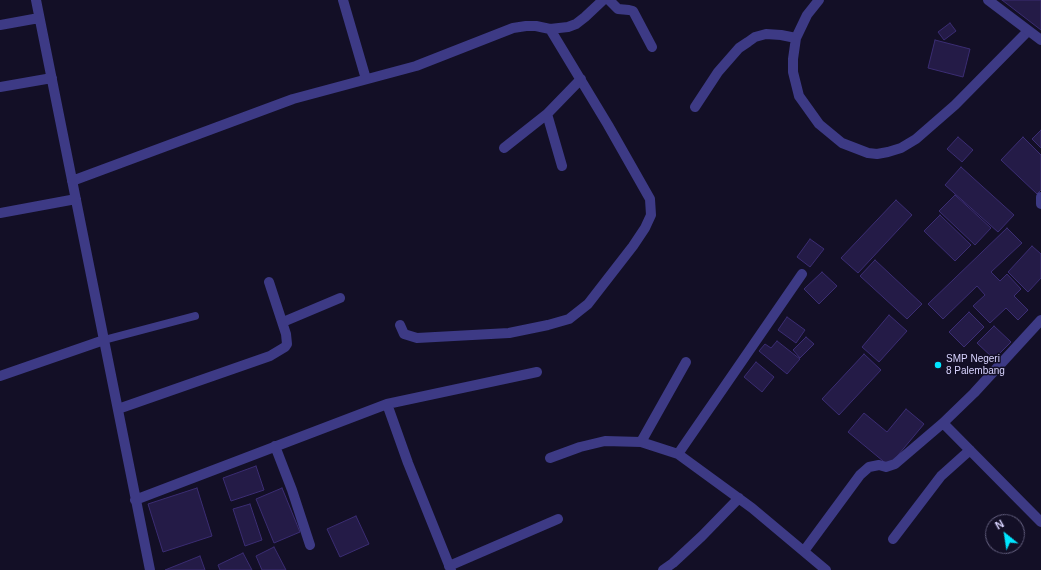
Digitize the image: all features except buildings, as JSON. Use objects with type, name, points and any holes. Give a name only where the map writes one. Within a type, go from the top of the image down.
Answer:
[{"type":"street","points":[[36,0],[150,570]]},
{"type":"street","points":[[343,0],[366,79]]},
{"type":"street","points":[[72,181],[293,99],[416,66],[513,28],[536,26],[550,29],[563,28],[576,24],[603,0]]},
{"type":"street","points":[[609,0],[618,10],[633,11],[652,47]]},
{"type":"street","points":[[818,0],[807,15],[796,38],[793,72],[799,96],[819,124],[842,143],[868,153],[877,154],[888,152],[901,148],[916,140],[960,99],[1028,31]]},
{"type":"street","points":[[988,0],[1041,40]]},
{"type":"street","points":[[0,25],[39,18]]},
{"type":"street","points":[[400,325],[404,334],[417,338],[509,333],[569,319],[588,304],[645,228],[651,215],[650,198],[581,79],[550,29]]},
{"type":"street","points":[[695,107],[718,72],[739,48],[755,37],[766,34],[782,34],[796,38]]},
{"type":"street","points":[[0,87],[52,78]]},
{"type":"street","points":[[504,148],[547,114],[581,79]]},
{"type":"street","points":[[547,114],[562,166]]},
{"type":"street","points":[[1041,197],[1041,204]]},
{"type":"street","points":[[0,213],[76,200]]},
{"type":"street","points":[[678,454],[802,274]]},
{"type":"street","points":[[118,409],[270,356],[281,350],[287,344],[288,339],[269,282]]},
{"type":"street","points":[[283,322],[340,298]]},
{"type":"street","points":[[804,551],[860,475],[869,467],[879,465],[886,467],[895,464],[943,423],[974,393],[1041,320]]},
{"type":"street","points":[[0,376],[104,340]]},
{"type":"street","points":[[641,442],[686,362]]},
{"type":"street","points":[[135,500],[387,404],[537,372]]},
{"type":"street","points":[[387,404],[408,463],[450,568],[558,519]]},
{"type":"street","points":[[943,423],[1041,522]]},
{"type":"street","points":[[550,458],[604,441],[641,442],[678,454],[739,498],[826,570]]},
{"type":"street","points":[[275,446],[292,490],[310,545]]},
{"type":"street","points":[[893,538],[941,476],[970,450]]},
{"type":"street","points":[[663,570],[674,563],[739,498]]},
{"type":"lane","points":[[104,340],[195,316]]},
{"type":"place","name":"SMP Negeri 8 Palembang","points":[[938,365]]}]
